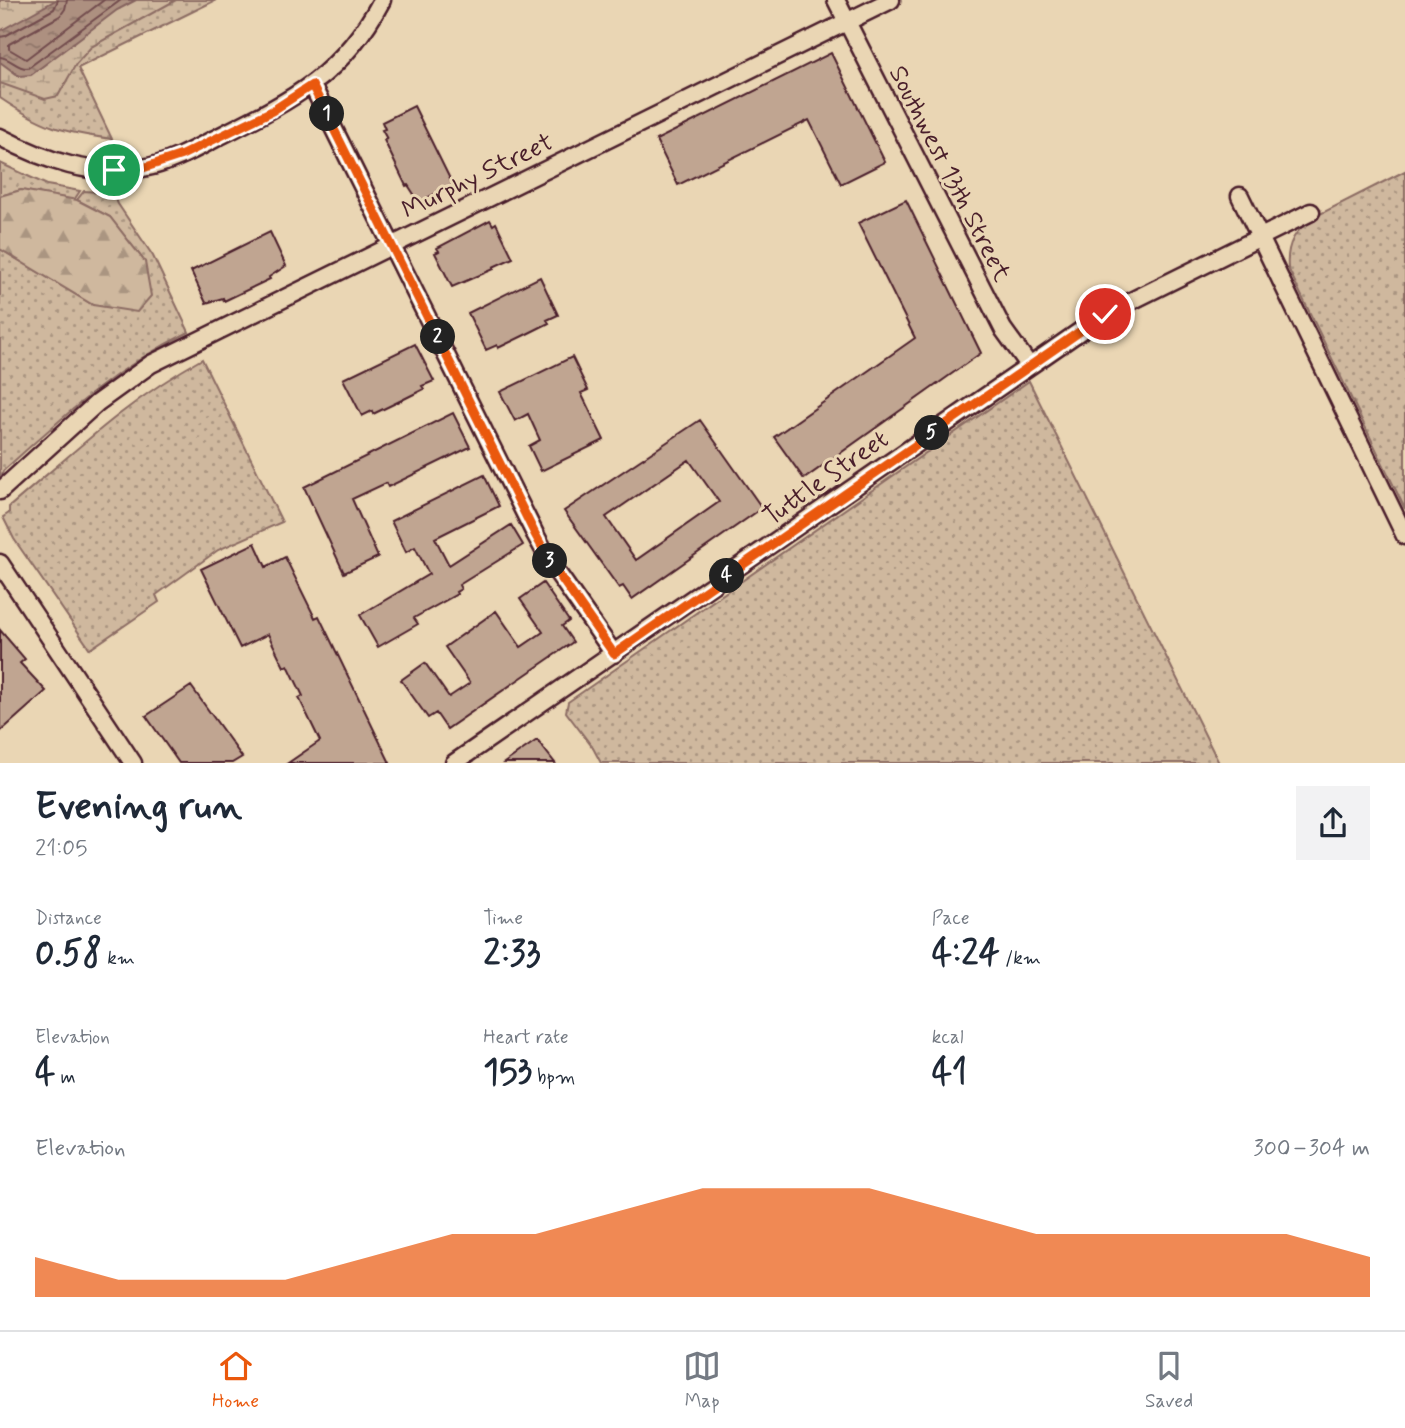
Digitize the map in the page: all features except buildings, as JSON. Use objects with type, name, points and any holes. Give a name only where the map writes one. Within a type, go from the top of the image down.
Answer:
[{"type":"street","points":[[0,137],[47,160],[76,167],[106,170],[143,168],[202,145],[272,111],[312,85],[359,40],[382,0]]},
{"type":"street","name":"Southwest 13th Street","points":[[836,0],[1003,329],[1029,365]]},
{"type":"street","name":"Murphy Street","points":[[0,491],[97,403],[150,364],[891,0]]},
{"type":"street","points":[[312,85],[535,534],[552,565],[614,654]]},
{"type":"street","points":[[1240,196],[1405,536]]},
{"type":"street","name":"Tuttle Street","points":[[454,763],[1029,365],[1129,301],[1311,212]]},
{"type":"street","points":[[0,563],[133,763]]},
{"type":"green space","points":[[0,0],[216,0],[78,68],[112,139],[53,127],[28,116],[0,98]]},
{"type":"green space","points":[[0,0],[176,0],[91,47],[76,64],[58,96],[45,99],[0,83]]},
{"type":"green space","points":[[0,163],[47,185],[80,191],[74,200],[21,190],[0,196]]},
{"type":"green space","points":[[1405,171],[1405,509],[1288,268],[1288,259],[1293,238],[1314,217]]},
{"type":"green space","points":[[21,190],[77,200],[110,217],[145,262],[151,296],[137,312],[93,305],[0,249],[0,196]]},
{"type":"green space","points":[[84,191],[113,193],[153,256],[189,332],[136,362],[90,395],[3,471],[0,482],[0,249],[93,305],[145,262],[110,217],[77,200]]},
{"type":"green space","points":[[202,359],[282,522],[218,550],[156,595],[159,602],[90,649],[14,539],[3,517],[9,513],[9,507],[102,428],[149,392]]},
{"type":"green space","points":[[1029,381],[1219,763],[601,763],[566,712],[568,702]]},
{"type":"water","points":[[56,0],[136,0],[117,10],[31,75],[19,76],[0,62],[0,31]]},
{"type":"route","points":[[114,170],[143,168],[182,155],[272,111],[312,85],[535,534],[552,565],[614,654],[1105,314]]}]
